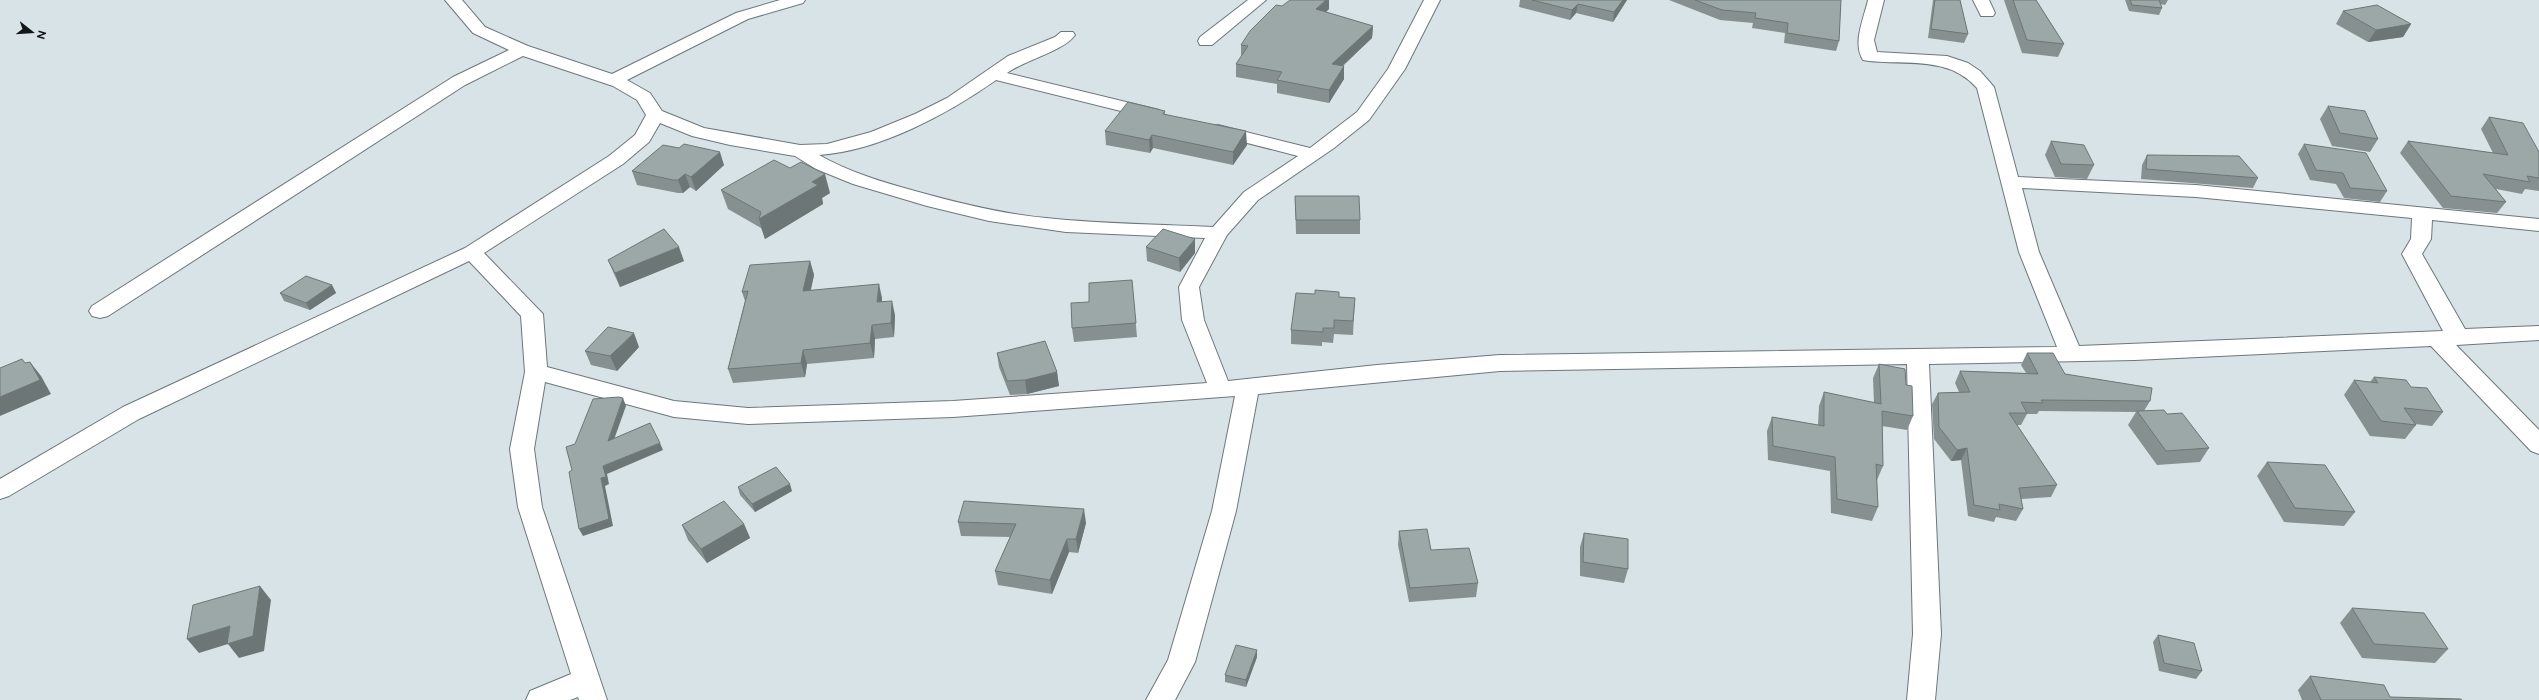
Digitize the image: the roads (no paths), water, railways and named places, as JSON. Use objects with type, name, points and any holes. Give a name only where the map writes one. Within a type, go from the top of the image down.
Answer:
[{"type":"street","points":[[453,0],[479,30],[522,50],[613,80],[644,97],[655,115],[698,132],[730,140],[800,151],[849,145],[883,133],[953,102],[1014,60],[1061,40],[1067,35]]},
{"type":"street","points":[[613,80],[742,16],[797,0]]},
{"type":"street","points":[[1206,41],[1258,0]]},
{"type":"street","points":[[1221,390],[1204,352],[1193,320],[1189,287],[1218,233],[1251,196],[1314,154],[1347,130],[1362,116],[1396,69],[1432,0]]},
{"type":"street","points":[[1876,0],[1866,40],[1869,56],[1885,59],[1939,59],[1955,63],[1981,81],[1985,87],[2029,252],[2071,354]]},
{"type":"street","points":[[100,311],[459,81],[522,50]]},
{"type":"street","points":[[992,74],[1168,118]]},
{"type":"street","points":[[0,490],[131,413],[472,252],[616,160],[643,138],[655,115]]},
{"type":"street","points":[[1199,125],[1314,154]]},
{"type":"street","points":[[800,151],[814,161],[861,181],[940,204],[983,213],[1045,224],[1218,233]]},
{"type":"street","points":[[2010,182],[2196,191],[2539,225]]},
{"type":"street","points":[[2422,214],[2421,239],[2412,254],[2448,339],[2539,445]]},
{"type":"street","points":[[472,252],[532,314],[536,372],[522,450],[530,507],[590,690],[540,700]]},
{"type":"street","points":[[536,372],[674,409],[748,416],[953,409],[1221,390],[1377,373],[1500,363],[1918,355],[2135,353],[2448,339],[2539,333]]},
{"type":"street","points":[[1918,355],[1927,634],[1921,700]]},
{"type":"street","points":[[1160,700],[1181,662],[1224,511],[1248,387]]}]
